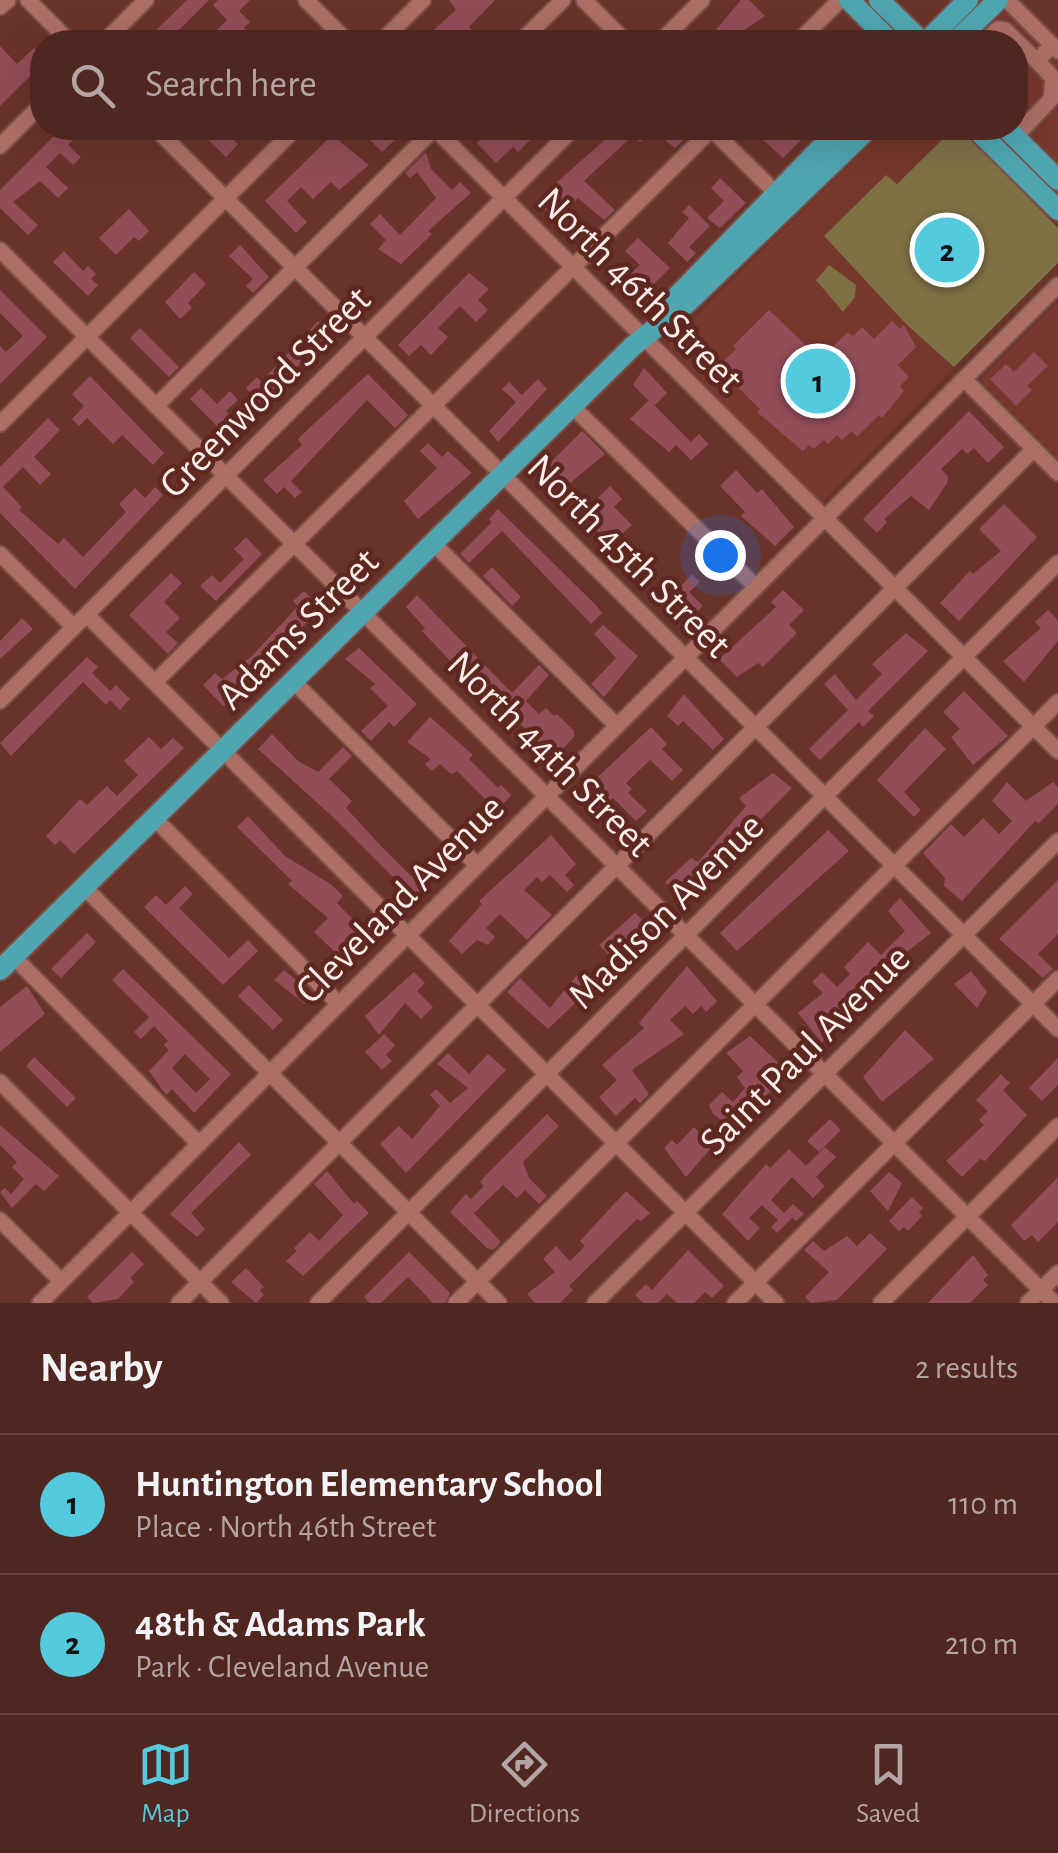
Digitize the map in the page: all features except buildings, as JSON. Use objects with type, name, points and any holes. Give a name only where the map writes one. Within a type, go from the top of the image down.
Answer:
[{"type":"main road","points":[[849,0],[879,30]]},
{"type":"main road","points":[[879,0],[911,30]]},
{"type":"main road","points":[[937,30],[968,0]]},
{"type":"main road","points":[[967,30],[998,0]]},
{"type":"main road","name":"Adams Street","points":[[643,336],[677,292],[828,140]]},
{"type":"main road","name":"Adams Street","points":[[7,963],[643,336],[702,290],[858,140]]},
{"type":"main road","points":[[987,140],[1058,210]]},
{"type":"main road","points":[[1019,140],[1058,180]]},
{"type":"street","points":[[0,8],[8,0]]},
{"type":"street","points":[[28,0],[58,30]]},
{"type":"street","points":[[116,30],[146,0]]},
{"type":"street","points":[[306,0],[336,30]]},
{"type":"street","points":[[393,30],[423,0]]},
{"type":"street","points":[[532,30],[563,0]]},
{"type":"street","points":[[584,0],[614,30]]},
{"type":"street","points":[[672,30],[702,0]]},
{"type":"street","points":[[810,30],[840,0]]},
{"type":"street","points":[[1007,0],[1055,48],[1037,62]]},
{"type":"street","points":[[1028,53],[1054,78],[1051,98],[1028,118]]},
{"type":"street","points":[[0,146],[30,116]]},
{"type":"street","name":"North 45th Street","points":[[167,140],[1058,1029]]},
{"type":"street","points":[[0,424],[284,140]]},
{"type":"street","points":[[156,406],[422,140]]},
{"type":"street","name":"North 46th Street","points":[[446,140],[1058,751]]},
{"type":"street","name":"Greenwood Street","points":[[0,701],[562,140]]},
{"type":"street","points":[[155,682],[700,140]]},
{"type":"street","points":[[724,140],[775,192]]},
{"type":"street","name":"North 44th Street","points":[[0,250],[1054,1303]]},
{"type":"street","name":"Cleveland Avenue","points":[[40,1303],[1058,285]]},
{"type":"street","points":[[964,379],[1058,473]]},
{"type":"street","points":[[572,406],[756,588]]},
{"type":"street","points":[[178,1303],[1034,449]]},
{"type":"street","points":[[434,542],[617,726]]},
{"type":"street","points":[[0,554],[74,627]]},
{"type":"street","name":"Madison Avenue","points":[[318,1303],[1058,563]]},
{"type":"street","points":[[87,614],[776,1303]]},
{"type":"street","points":[[293,681],[477,865]]},
{"type":"street","points":[[456,1303],[1058,702]]},
{"type":"street","points":[[154,818],[339,1004]]},
{"type":"street","name":"Saint Paul Avenue","points":[[596,1303],[1058,840]]},
{"type":"street","points":[[84,887],[499,1303]]},
{"type":"street","points":[[7,963],[199,1144]]},
{"type":"street","points":[[735,1303],[1058,979]]},
{"type":"street","points":[[0,1082],[221,1303]]},
{"type":"street","points":[[881,1303],[1058,1126]]},
{"type":"street","points":[[0,1220],[62,1282]]},
{"type":"street","points":[[1028,1303],[1058,1273]]},
{"type":"shaded area","points":[[1000,3],[1027,30],[975,30]]},
{"type":"shaded area","points":[[1028,31],[1058,60],[1058,167],[1028,135]]},
{"type":"shaded area","points":[[875,140],[942,140],[897,184],[886,175],[824,236],[954,367],[821,504],[666,345]]},
{"type":"shaded area","points":[[942,140],[972,140],[1058,228],[1058,263],[954,367],[906,324],[824,236],[886,175],[897,184]]},
{"type":"shaded area","points":[[829,265],[856,285],[855,297],[843,312],[816,280]]},
{"type":"shaded area","points":[[1058,302],[1058,459],[980,380]]},
{"type":"place","name":"48th & Adams Park","points":[[947,250]]},
{"type":"place","name":"Huntington Elementary School","points":[[818,381]]}]
